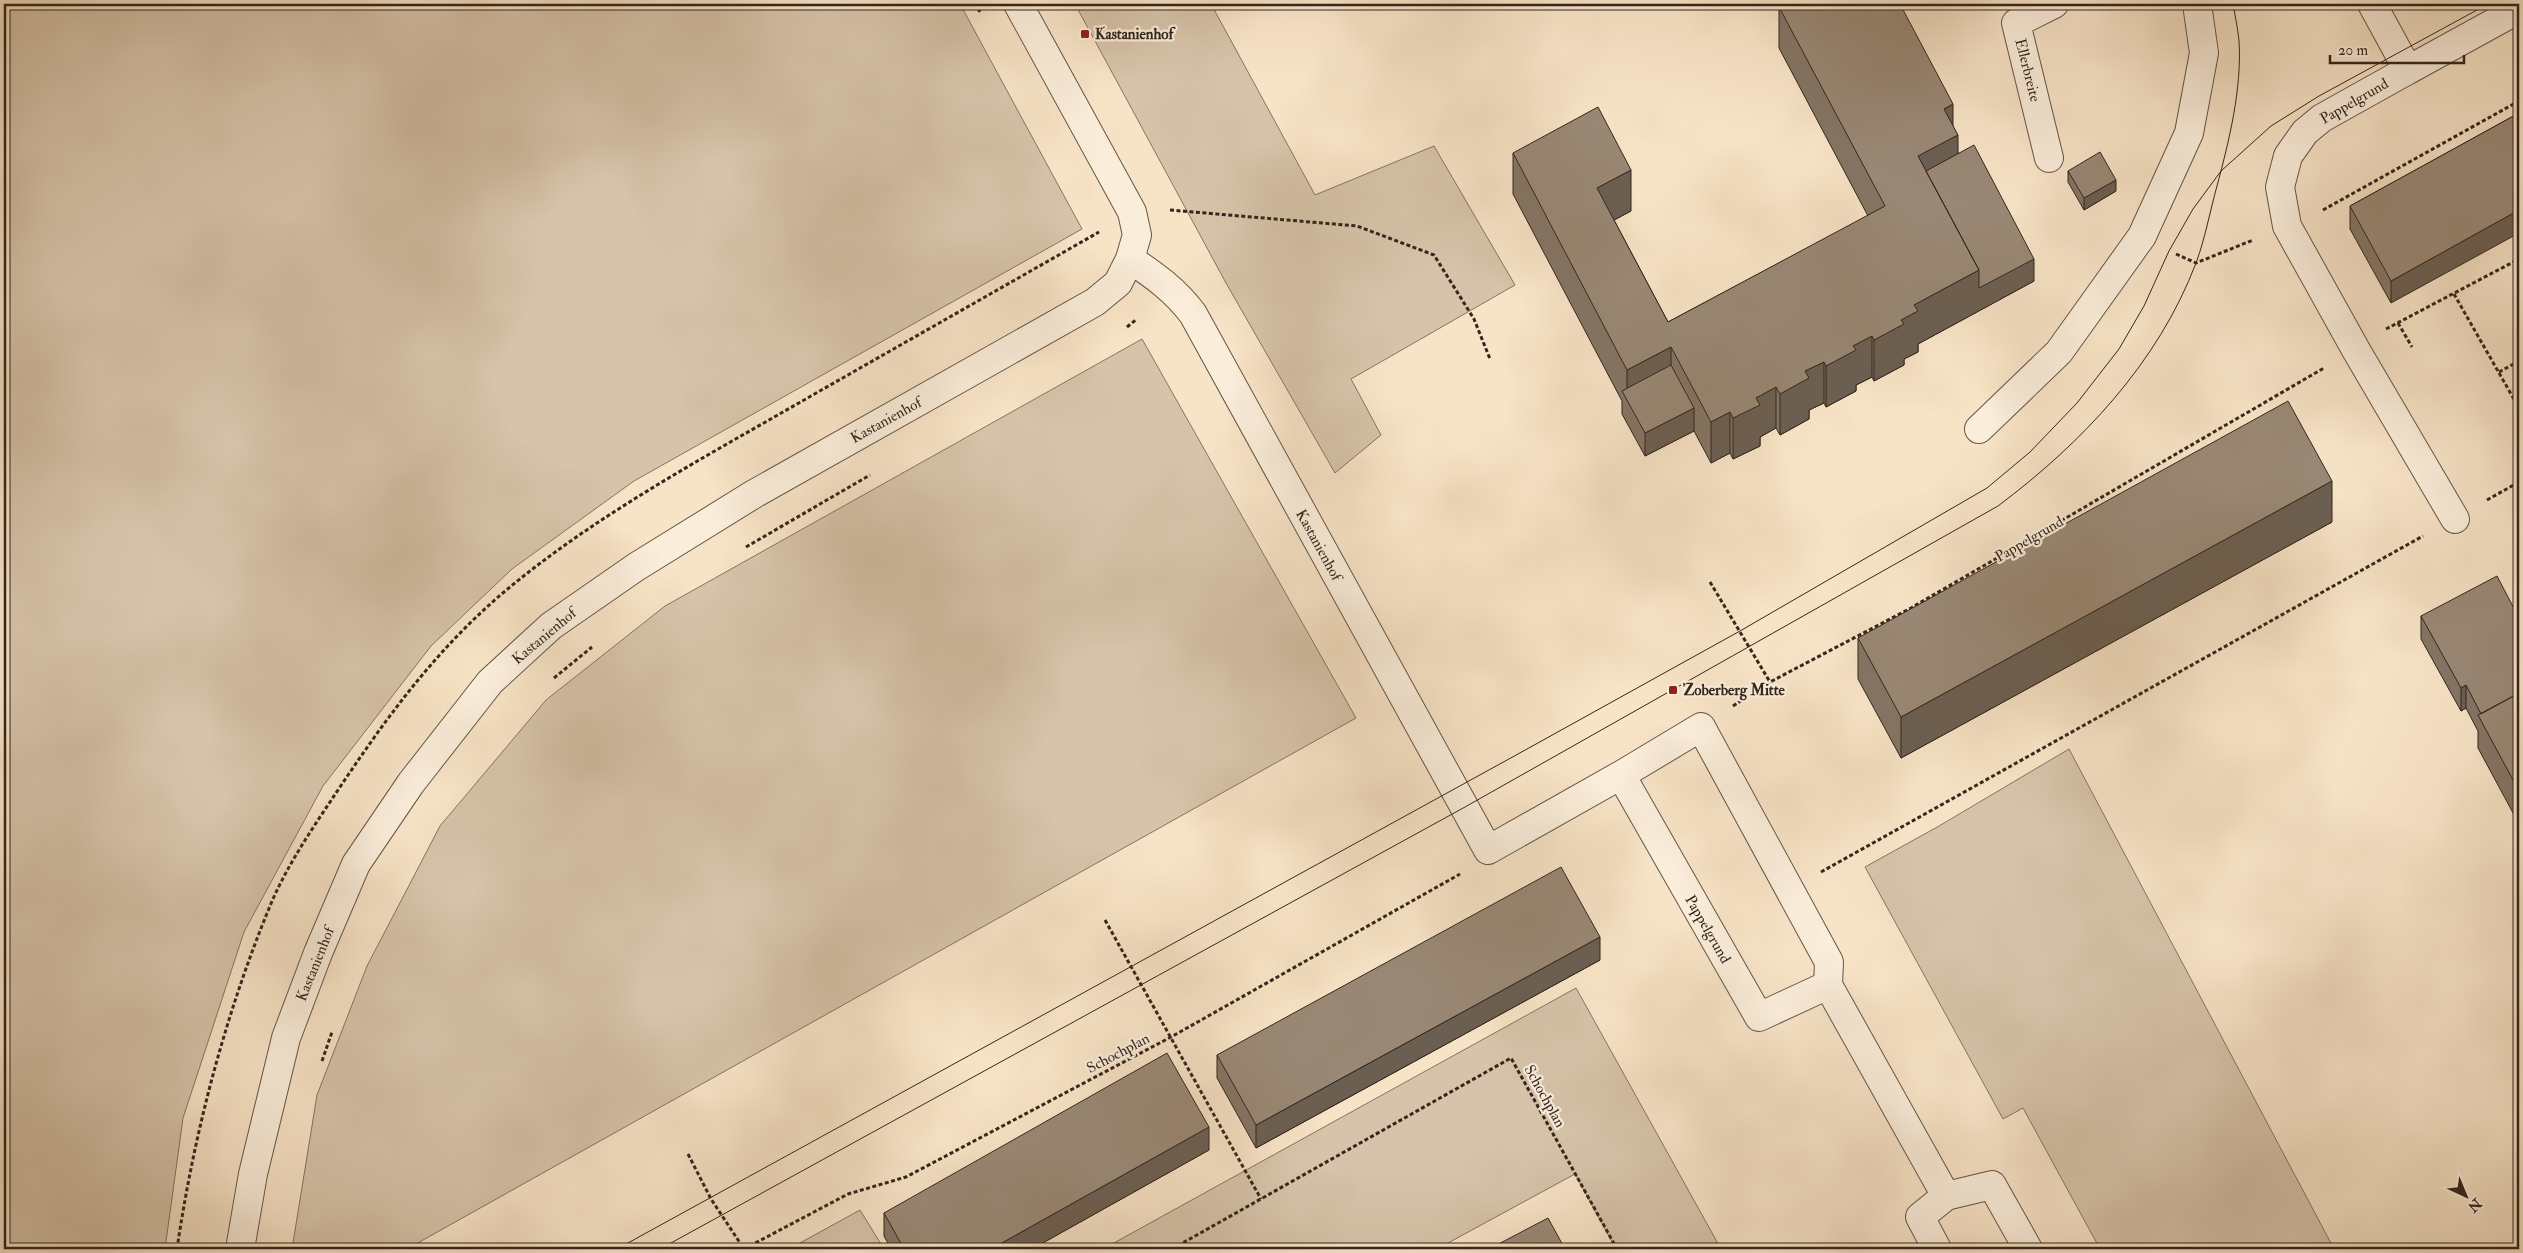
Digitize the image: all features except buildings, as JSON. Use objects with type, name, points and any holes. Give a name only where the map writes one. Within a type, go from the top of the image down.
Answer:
[{"type":"street","name":"Kastanienhof","points":[[240,1249],[253,1174],[286,1038],[318,953],[356,864],[412,783],[490,682],[552,626],[636,567],[754,494],[1095,302],[1118,283],[1130,259],[1137,235],[1132,212],[1018,4]]},
{"type":"street","name":"Ellerbreite","points":[[2049,158],[2016,23],[2054,4]]},
{"type":"street","points":[[1979,429],[2059,352],[2142,236],[2189,133],[2204,53],[2197,4]]},
{"type":"street","points":[[2372,4],[2408,70],[2519,8]]},
{"type":"street","name":"Pappelgrund","points":[[2408,70],[2322,118],[2305,132],[2288,156],[2280,187],[2287,226],[2356,350],[2455,519]]},
{"type":"street","name":"Kastanienhof","points":[[1130,259],[1164,281],[1181,297],[1193,314],[1488,850]]},
{"type":"street","points":[[1488,850],[1621,775],[1701,727],[1791,889],[1829,962],[1828,985],[1946,1196]]},
{"type":"street","name":"Pappelgrund","points":[[1621,775],[1758,1017],[1828,985]]},
{"type":"street","points":[[1937,1249],[1920,1217],[1946,1196],[1992,1185],[2028,1249]]},
{"type":"path","points":[[2316,214],[2519,100]]},
{"type":"path","points":[[1166,202],[1171,211],[1170,220]]},
{"type":"path","points":[[1171,211],[1357,226],[1434,255],[1474,319],[1490,359]]},
{"type":"path","points":[[2142,236],[2196,263],[2287,226]]},
{"type":"path","points":[[2356,350],[2379,333],[2519,259]]},
{"type":"path","points":[[1126,328],[1134,323],[1164,281]]},
{"type":"path","points":[[2454,293],[2519,408]]},
{"type":"path","points":[[2398,323],[2412,348]]},
{"type":"path","name":"Pappelgrund","points":[[1701,727],[1770,682],[1911,608],[2356,350]]},
{"type":"path","points":[[2499,372],[2519,361]]},
{"type":"path","points":[[743,548],[871,475]]},
{"type":"path","points":[[1791,889],[2455,519]]},
{"type":"path","points":[[1710,582],[1770,682]]},
{"type":"path","points":[[548,683],[594,645]]},
{"type":"path","name":"Schochplan","points":[[744,1249],[848,1194],[906,1177],[1171,1037],[1467,870],[1488,850]]},
{"type":"path","points":[[1106,920],[1261,1199]]},
{"type":"path","points":[[321,1064],[333,1028]]},
{"type":"path","name":"Schochplan","points":[[1172,1249],[1510,1058],[1617,1249]]},
{"type":"path","points":[[688,1154],[711,1199],[744,1249]]},
{"type":"shaded area","points":[[4,4],[960,4],[1082,229],[634,481],[512,569],[431,646],[323,786],[244,932],[183,1118],[165,1249],[4,1249]]},
{"type":"shaded area","points":[[1075,4],[1211,4],[1315,195],[1434,146],[1515,285],[1351,379],[1381,435],[1335,473],[1226,283]]},
{"type":"shaded area","points":[[1142,339],[1356,718],[407,1249],[292,1249],[317,1095],[367,966],[440,826],[546,700],[665,606]]},
{"type":"shaded area","points":[[2069,749],[2334,1249],[2100,1249],[2023,1108],[2003,1119],[1865,867],[1939,826]]},
{"type":"shaded area","points":[[1576,988],[1721,1249],[1616,1249],[1575,1174],[1437,1249],[1103,1249]]},
{"type":"shaded area","points":[[860,1210],[884,1249],[789,1249]]},
{"type":"tram line","points":[[660,1249],[1465,807],[1998,506],[2029,482],[2088,428],[2139,367],[2161,334],[2180,300],[2196,263],[2226,151],[2237,96],[2239,41],[2233,4]]},
{"type":"tram line","points":[[617,1249],[1740,631],[1987,488],[2030,452],[2077,403],[2119,349],[2144,306],[2169,251],[2193,209],[2221,171],[2271,126],[2319,96],[2488,4]]},
{"type":"place","name":"Kastanienhof","points":[[1085,34]]},
{"type":"place","name":"Zoberberg Mitte","points":[[1673,690]]}]
